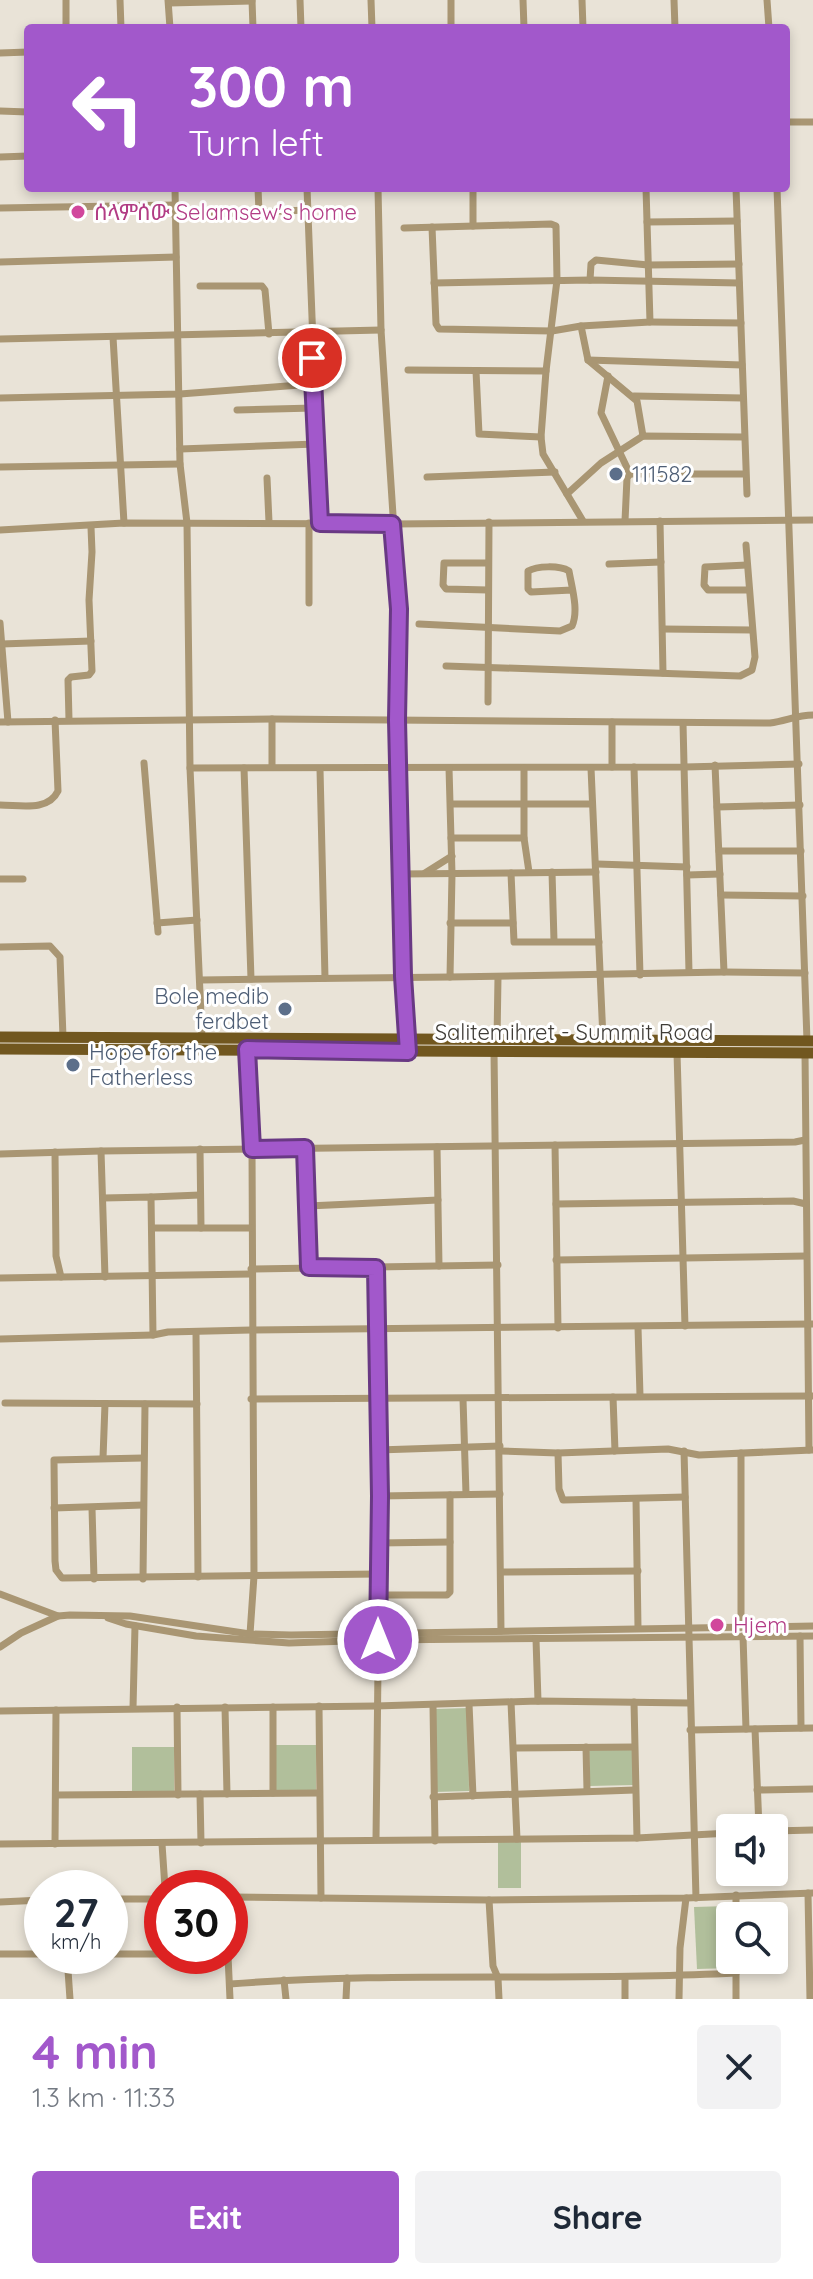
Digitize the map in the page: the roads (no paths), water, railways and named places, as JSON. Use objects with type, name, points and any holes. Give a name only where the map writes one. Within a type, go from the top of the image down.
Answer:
[{"type":"main road","points":[[0,1037],[202,1038],[408,1046]]},
{"type":"main road","points":[[496,1046],[603,1039],[810,1047]]},
{"type":"main road","name":"Salitemihret - Summit Road","points":[[0,1049],[496,1046],[677,1053],[810,1047]]},
{"type":"street","points":[[66,0],[66,24]]},
{"type":"street","points":[[120,0],[121,24]]},
{"type":"street","points":[[300,0],[301,24]]},
{"type":"street","points":[[371,0],[372,24]]},
{"type":"street","points":[[451,0],[451,24]]},
{"type":"street","points":[[523,0],[524,24]]},
{"type":"street","points":[[582,0],[583,24]]},
{"type":"street","points":[[674,0],[675,24]]},
{"type":"street","points":[[767,0],[769,24]]},
{"type":"street","points":[[170,24],[168,1],[252,1],[253,24]]},
{"type":"street","points":[[0,53],[24,52]]},
{"type":"street","points":[[0,111],[24,112]]},
{"type":"street","points":[[790,122],[813,122]]},
{"type":"street","points":[[0,157],[24,156]]},
{"type":"street","points":[[175,192],[180,464],[187,523],[190,768],[202,1038]]},
{"type":"street","points":[[258,192],[259,212]]},
{"type":"street","points":[[307,192],[320,523]]},
{"type":"street","points":[[378,192],[381,330],[398,603],[400,874],[408,1046]]},
{"type":"street","points":[[473,192],[473,226]]},
{"type":"street","points":[[646,192],[650,322]]},
{"type":"street","points":[[736,192],[747,494]]},
{"type":"street","points":[[378,1450],[464,1447],[558,1453],[684,1451],[692,1455],[811,1450],[805,1140],[810,1047],[777,192]]},
{"type":"street","points":[[0,208],[175,205]]},
{"type":"street","points":[[175,216],[307,210]]},
{"type":"street","points":[[647,222],[737,221]]},
{"type":"street","points":[[404,228],[555,224],[557,280],[541,437],[543,454],[583,521]]},
{"type":"street","points":[[432,227],[436,324],[439,329],[552,331],[650,322],[741,323]]},
{"type":"street","points":[[0,262],[176,257]]},
{"type":"street","points":[[590,280],[592,261],[648,265],[739,264]]},
{"type":"street","points":[[434,283],[590,280],[739,283]]},
{"type":"street","points":[[200,286],[262,286],[269,334]]},
{"type":"street","points":[[581,326],[588,360],[634,396],[743,398]]},
{"type":"street","points":[[0,339],[381,330]]},
{"type":"street","points":[[113,337],[124,523]]},
{"type":"street","points":[[588,360],[742,365]]},
{"type":"street","points":[[408,370],[546,371]]},
{"type":"street","points":[[476,371],[479,434],[541,437]]},
{"type":"street","points":[[608,376],[601,413],[630,474]]},
{"type":"street","points":[[0,398],[180,394],[313,384]]},
{"type":"street","points":[[634,396],[643,436]]},
{"type":"street","points":[[237,410],[314,408]]},
{"type":"street","points":[[567,494],[618,451],[643,436],[744,437]]},
{"type":"street","points":[[180,449],[316,444]]},
{"type":"street","points":[[0,467],[180,464]]},
{"type":"street","points":[[427,477],[555,472]]},
{"type":"street","points":[[630,474],[745,474]]},
{"type":"street","points":[[625,521],[627,478],[630,474]]},
{"type":"street","points":[[267,478],[269,522]]},
{"type":"street","points":[[0,530],[124,523],[813,520]]},
{"type":"street","points":[[660,521],[663,673]]},
{"type":"street","points":[[488,702],[489,522]]},
{"type":"street","points":[[309,523],[309,603]]},
{"type":"street","points":[[69,720],[68,680],[91,674],[91,527]]},
{"type":"street","points":[[446,666],[740,676],[752,670],[755,657],[746,545]]},
{"type":"street","points":[[488,563],[448,562],[443,567],[444,587],[488,590]]},
{"type":"street","points":[[609,564],[661,562]]},
{"type":"street","points":[[747,565],[705,567],[704,585],[708,590],[749,590]]},
{"type":"street","points":[[419,624],[560,631],[572,626],[575,618],[572,590],[569,571],[565,568],[533,568],[528,571],[528,589],[531,592],[572,590]]},
{"type":"street","points":[[0,623],[4,722],[272,719],[770,723],[796,715],[813,715]]},
{"type":"street","points":[[663,629],[752,630]]},
{"type":"street","points":[[1,644],[91,641]]},
{"type":"street","points":[[272,719],[272,767]]},
{"type":"street","points":[[0,805],[46,805],[54,800],[58,791],[55,720]]},
{"type":"street","points":[[612,722],[612,767]]},
{"type":"street","points":[[683,723],[689,972]]},
{"type":"street","points":[[144,763],[158,932]]},
{"type":"street","points":[[190,768],[591,768],[799,764]]},
{"type":"street","points":[[715,765],[724,972]]},
{"type":"street","points":[[634,767],[640,975]]},
{"type":"street","points":[[244,768],[251,979]]},
{"type":"street","points":[[449,768],[452,856],[450,977]]},
{"type":"street","points":[[524,768],[524,838],[529,872]]},
{"type":"street","points":[[591,768],[603,1039]]},
{"type":"street","points":[[320,769],[325,978]]},
{"type":"street","points":[[451,804],[592,804]]},
{"type":"street","points":[[717,807],[800,805]]},
{"type":"street","points":[[451,838],[524,838]]},
{"type":"street","points":[[801,838],[813,839]]},
{"type":"street","points":[[719,851],[801,851]]},
{"type":"street","points":[[423,874],[452,856]]},
{"type":"street","points":[[400,874],[552,872],[638,865],[720,874]]},
{"type":"street","points":[[552,872],[554,941]]},
{"type":"street","points":[[511,873],[513,939],[516,943],[599,942]]},
{"type":"street","points":[[0,879],[23,879]]},
{"type":"street","points":[[721,895],[803,896]]},
{"type":"street","points":[[157,923],[197,920]]},
{"type":"street","points":[[450,923],[513,923]]},
{"type":"street","points":[[0,947],[50,946],[56,950],[60,957],[63,1037]]},
{"type":"street","points":[[200,980],[805,973]]},
{"type":"street","points":[[498,977],[495,1146],[501,1631]]},
{"type":"street","points":[[247,1049],[252,1149],[254,1576],[250,1634]]},
{"type":"street","points":[[677,1053],[685,1326]]},
{"type":"street","points":[[0,1154],[805,1140]]},
{"type":"street","points":[[555,1145],[558,1328]]},
{"type":"street","points":[[437,1147],[439,1266]]},
{"type":"street","points":[[305,1148],[309,1267]]},
{"type":"street","points":[[200,1149],[201,1228]]},
{"type":"street","points":[[101,1151],[105,1277]]},
{"type":"street","points":[[55,1152],[56,1256],[61,1277]]},
{"type":"street","points":[[103,1198],[200,1195]]},
{"type":"street","points":[[151,1197],[153,1335]]},
{"type":"street","points":[[308,1206],[438,1200]]},
{"type":"street","points":[[556,1204],[793,1201],[806,1204]]},
{"type":"street","points":[[153,1228],[251,1228]]},
{"type":"street","points":[[556,1260],[806,1256]]},
{"type":"street","points":[[0,1278],[152,1276],[309,1267],[498,1265]]},
{"type":"street","points":[[376,1268],[380,1496],[376,1839]]},
{"type":"street","points":[[0,1339],[251,1330],[809,1324]]},
{"type":"street","points":[[638,1327],[640,1396]]},
{"type":"street","points":[[196,1332],[198,1577]]},
{"type":"street","points":[[251,1399],[810,1396]]},
{"type":"street","points":[[613,1397],[615,1451]]},
{"type":"street","points":[[463,1399],[466,1494]]},
{"type":"street","points":[[5,1403],[197,1404]]},
{"type":"street","points":[[103,1458],[105,1404]]},
{"type":"street","points":[[143,1579],[145,1404]]},
{"type":"street","points":[[684,1451],[696,1898]]},
{"type":"street","points":[[558,1453],[559,1489],[563,1500],[685,1497]]},
{"type":"street","points":[[741,1453],[741,1627]]},
{"type":"street","points":[[143,1458],[54,1460],[58,1575],[66,1580],[378,1574]]},
{"type":"street","points":[[380,1496],[500,1494]]},
{"type":"street","points":[[379,1595],[447,1595],[450,1592],[450,1495]]},
{"type":"street","points":[[636,1499],[638,1628]]},
{"type":"street","points":[[54,1508],[143,1505]]},
{"type":"street","points":[[92,1508],[94,1579]]},
{"type":"street","points":[[378,1543],[450,1542]]},
{"type":"street","points":[[501,1572],[638,1571]]},
{"type":"street","points":[[0,1594],[58,1616],[130,1616],[250,1634],[536,1639],[813,1636]]},
{"type":"street","points":[[0,1647],[21,1633],[58,1616]]},
{"type":"street","points":[[106,1617],[135,1626],[251,1642],[501,1631],[813,1626]]},
{"type":"street","points":[[133,1708],[135,1626]]},
{"type":"street","points":[[743,1636],[758,1814]]},
{"type":"street","points":[[800,1636],[801,1728]]},
{"type":"street","points":[[536,1639],[538,1701]]},
{"type":"street","points":[[0,1711],[538,1701],[689,1703]]},
{"type":"street","points":[[511,1702],[517,1839]]},
{"type":"street","points":[[634,1702],[637,1838]]},
{"type":"street","points":[[469,1704],[473,1796]]},
{"type":"street","points":[[433,1705],[435,1841]]},
{"type":"street","points":[[319,1706],[321,1898]]},
{"type":"street","points":[[177,1707],[178,1795]]},
{"type":"street","points":[[225,1707],[227,1794]]},
{"type":"street","points":[[273,1707],[273,1793]]},
{"type":"street","points":[[55,1844],[56,1710]]},
{"type":"street","points":[[690,1730],[813,1728]]},
{"type":"street","points":[[586,1747],[587,1790]]},
{"type":"street","points":[[515,1748],[634,1747]]},
{"type":"street","points":[[757,1790],[813,1789]]},
{"type":"street","points":[[433,1797],[635,1790]]},
{"type":"street","points":[[56,1795],[319,1793]]},
{"type":"street","points":[[200,1794],[201,1843]]},
{"type":"street","points":[[788,1831],[813,1830]]},
{"type":"street","points":[[0,1844],[376,1839],[435,1841],[716,1834]]},
{"type":"street","points":[[162,1844],[164,1870]]},
{"type":"street","points":[[248,1897],[489,1900],[696,1898],[810,1893],[810,1999]]},
{"type":"street","points":[[736,1895],[736,1902]]},
{"type":"street","points":[[679,1999],[686,1898]]},
{"type":"street","points":[[489,1900],[493,1966],[498,1978],[499,1999]]},
{"type":"street","points":[[0,1902],[24,1901]]},
{"type":"street","points":[[0,1954],[24,1954]]},
{"type":"street","points":[[68,1974],[70,1999]]},
{"type":"street","points":[[229,1974],[230,1999]]},
{"type":"street","points":[[230,1984],[347,1978],[717,1974]]},
{"type":"street","points":[[736,1974],[736,1999]]},
{"type":"street","points":[[625,1977],[625,1999]]},
{"type":"street","points":[[346,1999],[347,1978]]},
{"type":"street","points":[[284,1980],[286,1999]]},
{"type":"place","name":"ሰላምሰው Selamsew's home","points":[[78,212]]},
{"type":"place","name":"111582","points":[[616,474]]},
{"type":"place","name":"Bole medib ferdbet","points":[[285,1009]]},
{"type":"place","name":"Hope for the Fatherless","points":[[73,1065]]},
{"type":"place","name":"Hjem","points":[[717,1625]]}]
